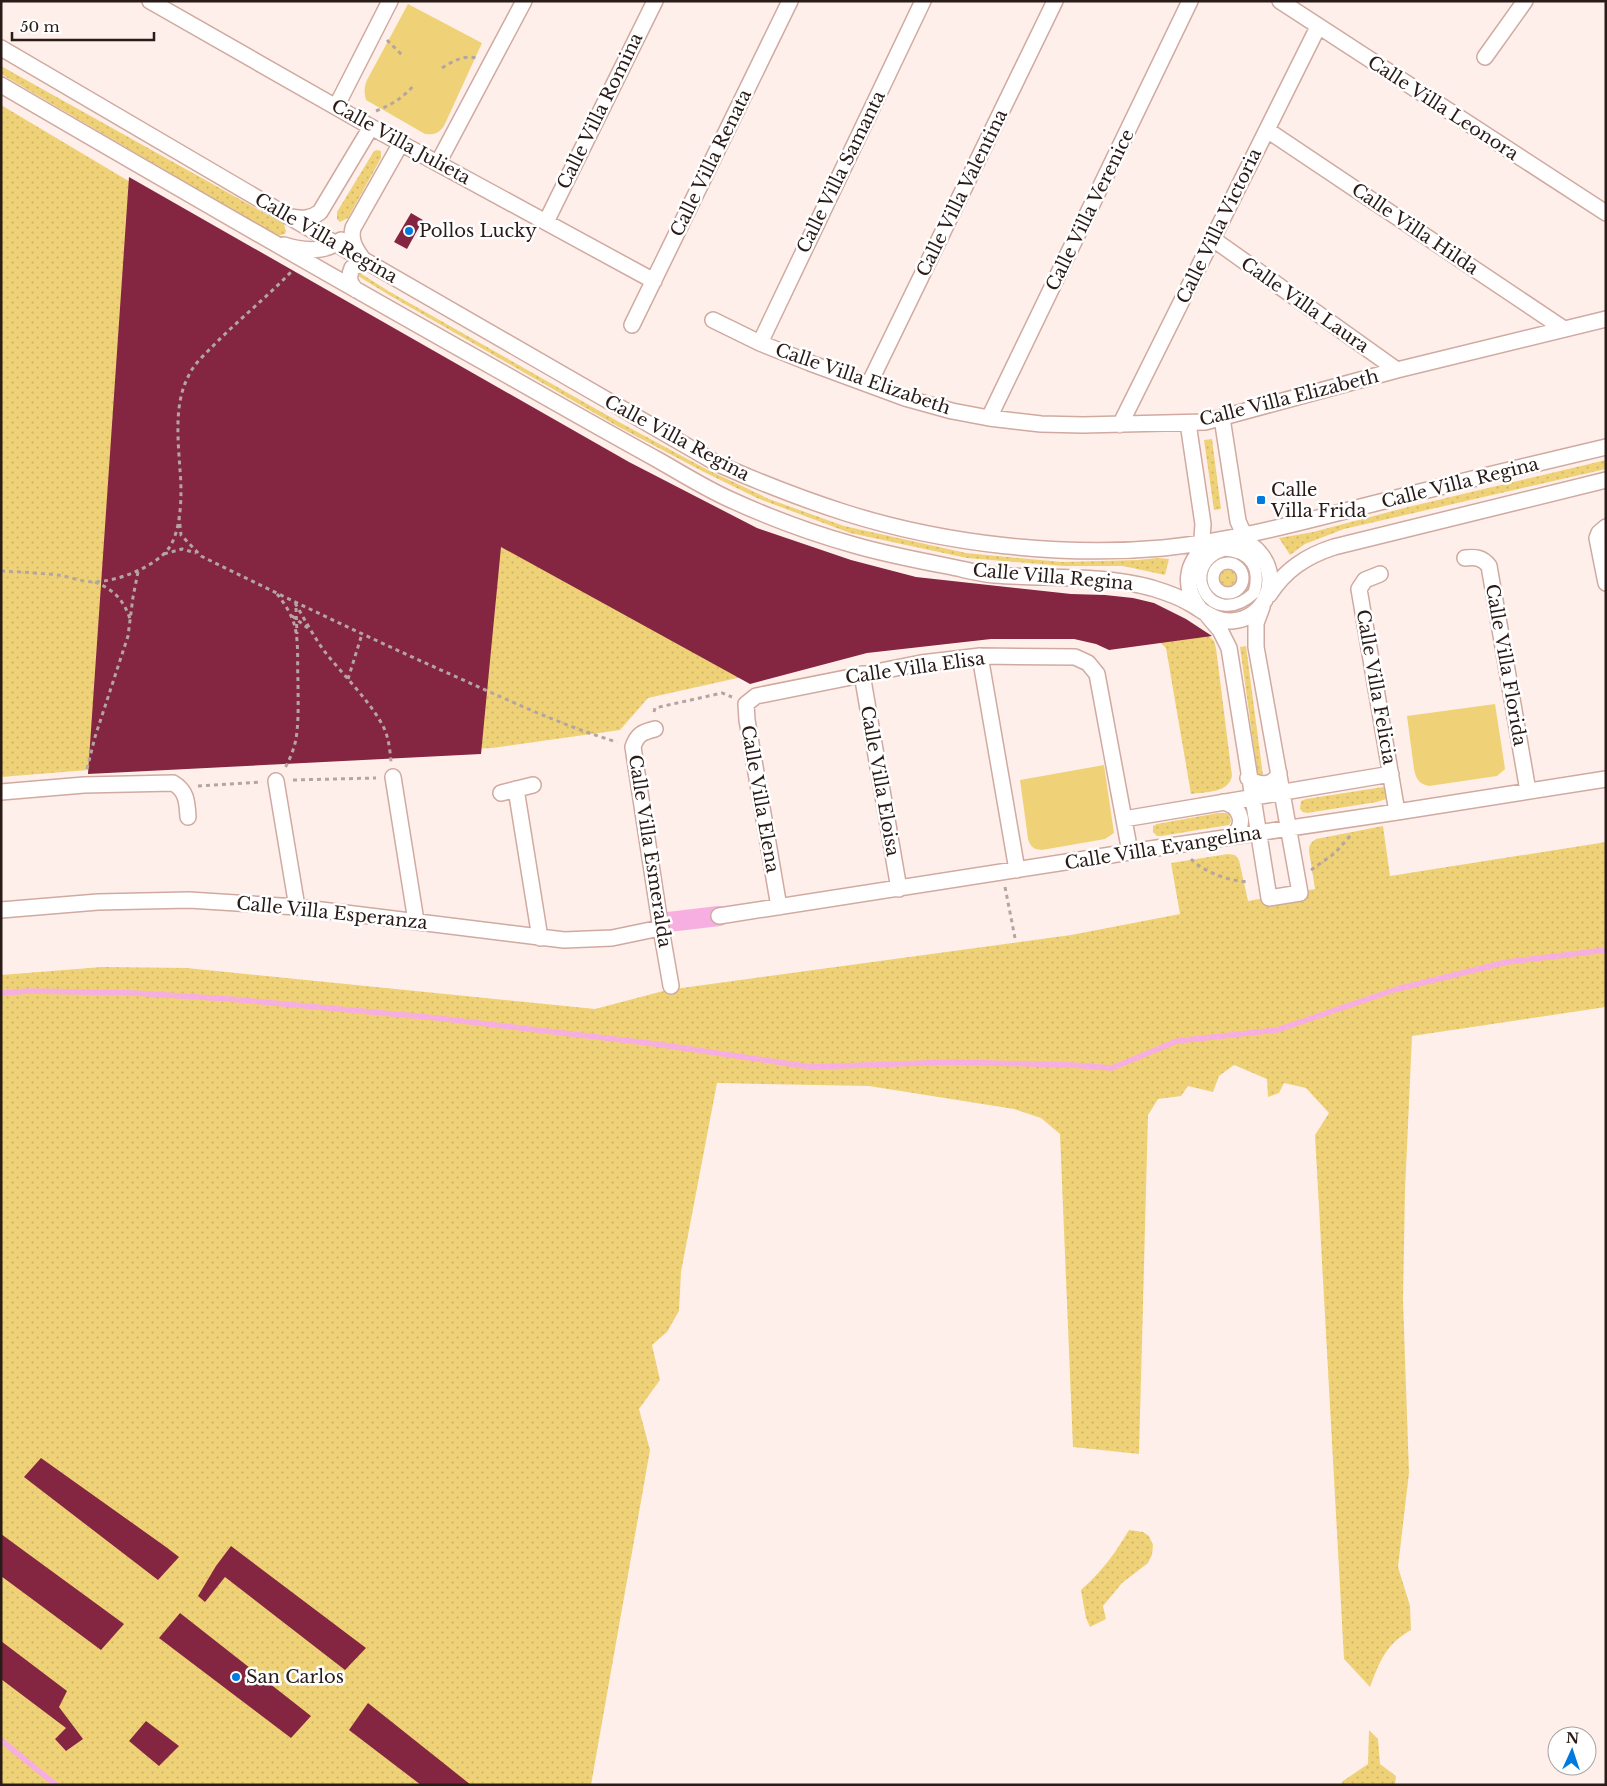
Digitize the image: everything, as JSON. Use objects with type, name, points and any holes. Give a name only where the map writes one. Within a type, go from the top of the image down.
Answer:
[{"type":"street","name":"Calle Villa Julieta","points":[[150,1],[371,127],[654,281]]},
{"type":"street","points":[[336,106],[390,1]]},
{"type":"street","points":[[438,163],[524,1]]},
{"type":"street","name":"Calle Villa Romina","points":[[546,222],[655,1]]},
{"type":"street","name":"Calle Villa Renata","points":[[632,325],[790,1]]},
{"type":"street","name":"Calle Villa Samanta","points":[[760,343],[923,1]]},
{"type":"street","name":"Calle Villa Valentina","points":[[869,384],[1055,1]]},
{"type":"street","name":"Calle Villa Verenice","points":[[989,418],[1190,1]]},
{"type":"street","name":"Calle Villa Leonora","points":[[1280,1],[1606,213]]},
{"type":"street","points":[[1485,57],[1525,1]]},
{"type":"street","name":"Calle Villa Victoria","points":[[1120,425],[1318,27]]},
{"type":"street","name":"Calle Villa Regina","points":[[1,48],[315,232],[718,464],[819,504],[848,514],[909,530],[1022,547],[1121,550],[1201,543],[1225,545],[1244,535],[1300,524],[1606,447]]},
{"type":"street","name":"Calle Villa Regina","points":[[1,85],[351,288],[727,498],[804,529],[854,545],[914,560],[989,574],[1134,583],[1174,595],[1207,609]]},
{"type":"street","points":[[266,239],[276,241],[288,238],[293,228],[288,216],[308,218],[316,216],[320,212],[371,127]]},
{"type":"street","name":"Calle Villa Hilda","points":[[1267,130],[1564,329]]},
{"type":"street","points":[[266,239],[290,247],[318,250],[336,244],[353,228],[401,143]]},
{"type":"street","points":[[320,212],[315,232],[318,250],[327,266],[351,288]]},
{"type":"street","points":[[351,288],[349,278],[352,268],[366,261],[355,250],[351,235],[353,228]]},
{"type":"street","name":"Calle Villa Laura","points":[[1213,239],[1398,370]]},
{"type":"street","name":"Calle Villa Elizabeth","points":[[713,320],[760,343],[810,363],[905,398],[952,412],[1040,424],[1120,425],[1188,423],[1222,418],[1398,370],[1606,320]]},
{"type":"street","points":[[1188,423],[1203,524],[1200,560],[1188,576],[1188,585],[1194,602],[1207,609],[1216,619],[1230,621],[1251,615],[1260,600],[1269,592],[1270,581],[1269,569],[1264,558],[1244,535],[1238,521],[1222,418]]},
{"type":"street","name":"Calle Villa Regina","points":[[1260,600],[1283,576],[1303,560],[1318,552],[1606,480]]},
{"type":"street","points":[[1606,527],[1599,533],[1597,538],[1606,583]]},
{"type":"street","points":[[1234,606],[1227,592],[1215,585],[1213,575],[1222,565],[1225,545],[1234,539],[1256,549]]},
{"type":"street","points":[[1209,544],[1225,545],[1243,554],[1250,559],[1255,567],[1260,600],[1256,623],[1256,647],[1298,830],[1300,893],[1269,898],[1254,837],[1229,648],[1207,609],[1208,597],[1201,582],[1199,552],[1209,544]]},
{"type":"street","name":"Calle Villa Florida","points":[[1464,558],[1480,558],[1486,561],[1489,566],[1528,791]]},
{"type":"street","points":[[1200,560],[1222,565],[1236,565],[1242,572],[1243,578],[1242,584],[1236,591],[1227,592],[1207,609]]},
{"type":"street","points":[[1242,572],[1255,567]]},
{"type":"street","name":"Calle Villa Felicia","points":[[1380,574],[1369,577],[1361,584],[1359,589],[1397,812]]},
{"type":"street","points":[[1201,582],[1213,580]]},
{"type":"street","points":[[1242,584],[1260,600]]},
{"type":"street","points":[[1207,609],[1234,606],[1260,600]]},
{"type":"street","points":[[980,656],[1010,871]]},
{"type":"street","name":"Calle Villa Elisa","points":[[751,700],[862,674],[921,663],[980,656],[1075,657],[1083,659],[1097,674],[1130,852]]},
{"type":"street","name":"Calle Villa Eloisa","points":[[862,674],[899,889]]},
{"type":"street","name":"Calle Villa Elena","points":[[751,700],[747,720],[779,907]]},
{"type":"street","name":"Calle Villa Esmeralda","points":[[651,730],[638,736],[633,747],[660,928],[671,986]]},
{"type":"street","points":[[1248,790],[1260,784],[1274,781],[1288,785],[1391,774]]},
{"type":"street","points":[[392,777],[416,921]]},
{"type":"street","name":"Calle Villa Evangelina","points":[[719,916],[1230,837],[1254,837],[1606,778]]},
{"type":"street","points":[[276,781],[297,907]]},
{"type":"street","points":[[1,792],[84,785],[173,784],[184,793],[187,801],[188,816]]},
{"type":"street","points":[[533,785],[509,791],[540,938]]},
{"type":"street","points":[[1254,837],[1288,785]]},
{"type":"street","points":[[1288,785],[1296,799],[1294,812],[1300,821],[1298,830]]},
{"type":"street","points":[[1248,790],[1270,813],[1298,830]]},
{"type":"street","name":"Calle Villa Evangelina","points":[[1124,819],[1223,802],[1248,790]]},
{"type":"street","points":[[1223,802],[1234,807],[1240,817],[1239,828],[1230,837]]},
{"type":"street","name":"Calle Villa Esperanza","points":[[1,910],[98,902],[189,900],[297,907],[564,940],[612,938],[660,928]]},
{"type":"path","points":[[442,68],[465,57],[474,57],[492,62]]},
{"type":"path","points":[[357,119],[392,104],[405,96],[414,85]]},
{"type":"path","points":[[201,556],[181,535],[179,516],[181,480],[179,418],[181,399],[188,375],[235,323],[281,283],[303,260]]},
{"type":"path","points":[[161,555],[169,547],[179,516]]},
{"type":"path","points":[[94,582],[138,572],[168,551],[182,549],[201,556],[362,634],[584,732],[633,747]]},
{"type":"path","points":[[1,571],[56,575],[94,582],[114,592],[127,610],[131,620]]},
{"type":"path","points":[[84,785],[95,738],[122,655],[131,620],[132,597],[138,572]]},
{"type":"path","points":[[275,592],[286,605],[291,616],[297,644]]},
{"type":"path","points":[[276,781],[290,758],[296,736],[298,712],[298,622],[295,602]]},
{"type":"path","points":[[295,602],[310,630],[325,652],[378,718],[385,730],[389,744],[392,777]]},
{"type":"path","points":[[291,616],[310,630]]},
{"type":"path","points":[[348,680],[362,634]]},
{"type":"path","points":[[651,730],[655,708],[722,693],[751,700]]},
{"type":"path","points":[[1010,871],[1015,938]]},
{"type":"shaded area","points":[[408,4],[482,43],[444,126],[433,134],[425,134],[366,100],[365,97],[367,80]]},
{"type":"shaded area","points":[[1,66],[284,224],[285,234],[277,236],[1,74]]},
{"type":"shaded area","points":[[1,105],[137,186],[734,523],[911,580],[1208,635],[1214,641],[1216,648],[1232,776],[1230,782],[1216,791],[1191,794],[1166,648],[1159,641],[1105,642],[1035,634],[881,646],[648,698],[620,730],[492,748],[101,769],[1,777]]},
{"type":"shaded area","points":[[374,151],[381,151],[381,158],[348,218],[340,222],[337,219],[337,212]]},
{"type":"shaded area","points":[[360,273],[390,292],[619,422],[706,469],[769,499],[844,526],[966,553],[1062,562],[1169,559],[1165,575],[1123,566],[1064,566],[967,558],[850,533],[757,498],[617,426],[389,295],[358,276]]},
{"type":"shaded area","points":[[1212,439],[1221,509],[1214,510],[1204,440]]},
{"type":"shaded area","points":[[1606,460],[1606,469],[1344,529],[1305,544],[1290,555],[1279,538],[1313,532],[1404,508]]},
{"type":"shaded area","points":[[1246,553],[1257,585],[1234,606],[1206,593],[1206,560],[1212,554]]},
{"type":"shaded area","points":[[1246,646],[1263,776],[1258,777],[1240,647]]},
{"type":"shaded area","points":[[1495,704],[1505,769],[1497,776],[1429,786],[1420,782],[1414,769],[1407,716]]},
{"type":"shaded area","points":[[1104,765],[1114,833],[1105,839],[1042,850],[1033,848],[1028,839],[1020,780]]},
{"type":"shaded area","points":[[1383,787],[1386,789],[1388,796],[1386,799],[1377,802],[1307,813],[1300,809],[1301,801],[1306,799]]},
{"type":"shaded area","points":[[1218,813],[1229,814],[1231,821],[1229,825],[1161,836],[1157,836],[1153,832],[1153,826],[1157,824]]},
{"type":"shaded area","points":[[1383,826],[1390,876],[1606,842],[1606,1007],[1412,1036],[1405,1191],[1403,1300],[1409,1473],[1398,1567],[1410,1606],[1411,1630],[1402,1635],[1390,1647],[1377,1669],[1370,1687],[1344,1659],[1315,1135],[1329,1113],[1306,1088],[1284,1083],[1279,1093],[1268,1097],[1267,1079],[1234,1065],[1219,1076],[1213,1092],[1188,1086],[1181,1096],[1158,1099],[1148,1115],[1139,1454],[1073,1447],[1060,1134],[1041,1118],[1014,1109],[869,1086],[717,1083],[681,1272],[679,1311],[667,1332],[652,1345],[660,1380],[639,1409],[650,1450],[591,1785],[1,1785],[1,975],[102,967],[187,968],[595,1009],[667,990],[1071,935],[1180,914],[1171,863],[1228,854],[1235,855],[1239,860],[1248,901],[1315,889],[1309,851],[1313,841]]},
{"type":"shaded area","points":[[1129,1530],[1143,1532],[1149,1536],[1153,1545],[1152,1555],[1148,1563],[1122,1583],[1103,1606],[1106,1619],[1090,1627],[1086,1618],[1081,1590],[1108,1562]]},
{"type":"shaded area","points":[[1369,1730],[1378,1739],[1380,1764],[1396,1776],[1395,1785],[1341,1785],[1343,1781],[1368,1764]]},
{"type":"building","points":[[129,177],[629,462],[757,528],[851,560],[916,577],[1071,594],[1133,598],[1154,603],[1186,619],[1212,636],[1109,650],[1096,644],[1074,639],[991,639],[867,653],[750,684],[501,547],[481,754],[88,774]]},
{"type":"building","name":"Pollos Lucky","points":[[411,213],[423,220],[407,249],[394,242]]},
{"type":"building","points":[[41,1458],[179,1557],[158,1580],[24,1477]]},
{"type":"building","points":[[1,1534],[124,1624],[101,1650],[1,1576]]},
{"type":"building","points":[[231,1546],[366,1648],[345,1670],[225,1577],[205,1602],[198,1596],[216,1566]]},
{"type":"building","name":"San Carlos","points":[[180,1613],[311,1716],[291,1738],[159,1638]]},
{"type":"building","points":[[1,1641],[67,1691],[59,1707],[83,1739],[66,1751],[55,1739],[66,1728],[1,1679]]},
{"type":"building","points":[[368,1703],[471,1785],[421,1785],[349,1730]]},
{"type":"building","points":[[146,1721],[179,1746],[159,1766],[129,1741]]},
{"type":"waterway","points":[[660,923],[719,916]]},
{"type":"waterway","points":[[1,993],[30,991],[134,993],[229,999],[437,1018],[656,1044],[811,1067],[953,1062],[1112,1068],[1177,1041],[1277,1030],[1397,989],[1507,962],[1606,950]]},
{"type":"waterway","points":[[1,1740],[56,1785]]},
{"type":"place","name":"Pollos Lucky","points":[[409,231]]},
{"type":"place","name":"Calle Villa Frida","points":[[1261,500]]},
{"type":"place","name":"San Carlos","points":[[236,1677]]}]
